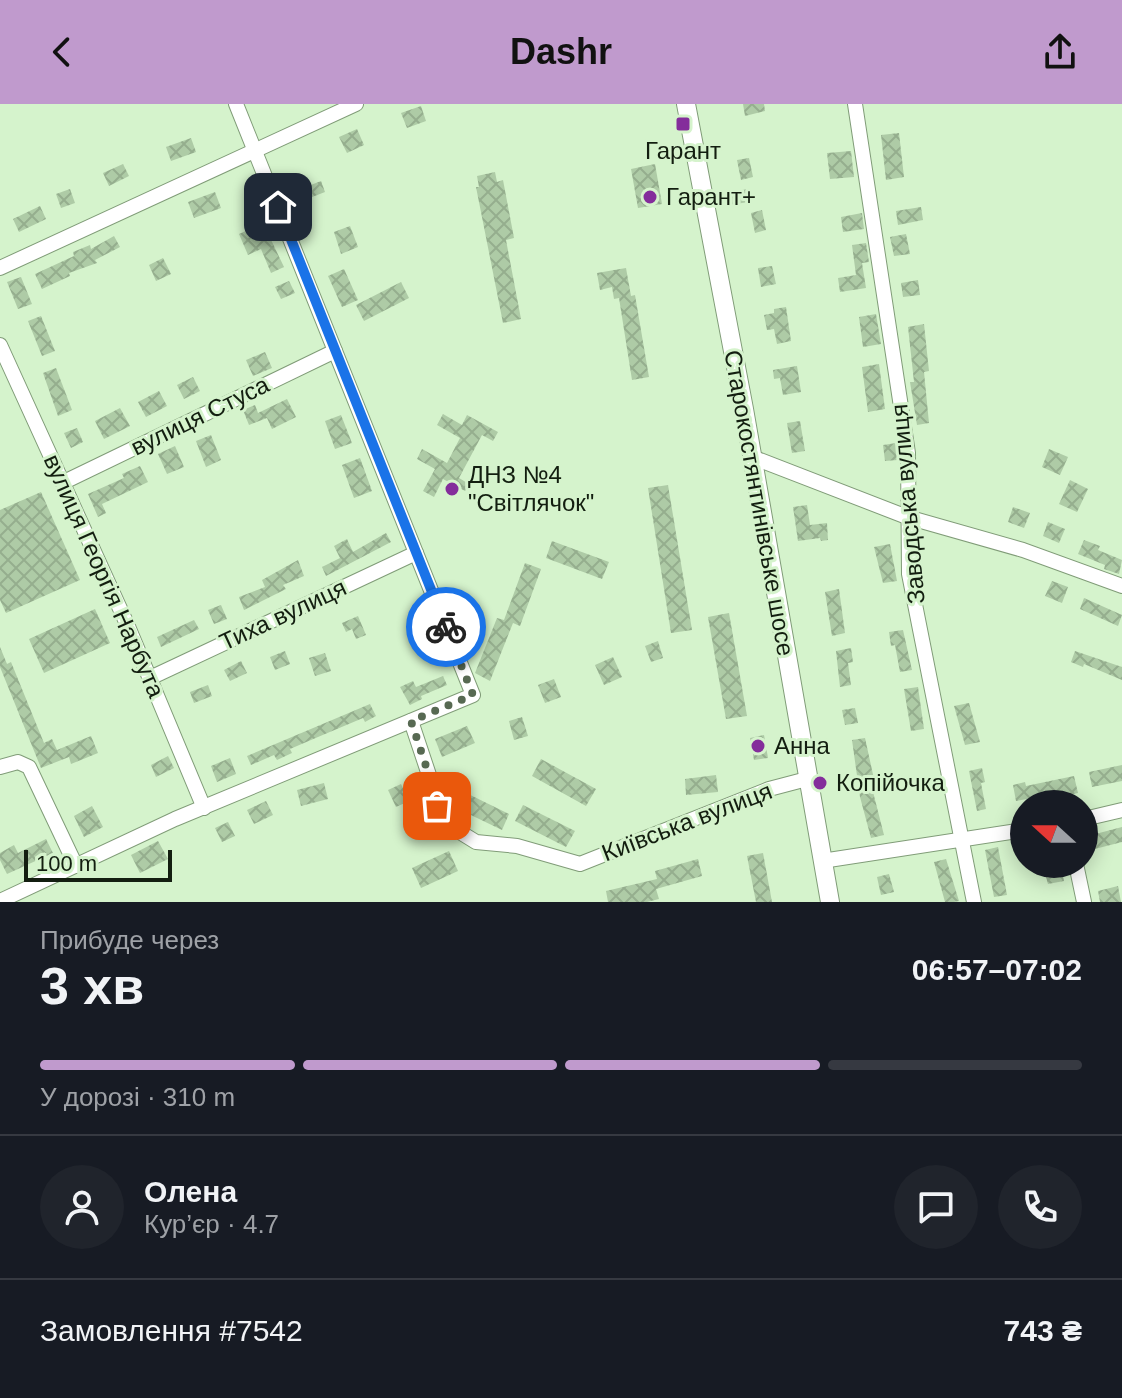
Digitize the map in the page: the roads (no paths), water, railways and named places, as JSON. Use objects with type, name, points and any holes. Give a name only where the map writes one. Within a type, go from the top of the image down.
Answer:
[{"type":"main road","name":"Старокостянтинівське шосе","points":[[686,104],[830,902]]},
{"type":"street","points":[[0,901],[103,851],[473,695],[236,104]]},
{"type":"street","points":[[0,268],[356,104]]},
{"type":"street","name":"Заводська вулиця","points":[[855,104],[908,453],[909,574],[974,902]]},
{"type":"street","name":"вулиця Георгія Нарбута","points":[[0,345],[64,482],[204,808]]},
{"type":"street","name":"вулиця Стуса","points":[[64,482],[335,351]]},
{"type":"street","points":[[752,457],[907,517],[1023,550],[1122,586]]},
{"type":"street","name":"Тиха вулиця","points":[[150,678],[416,553]]},
{"type":"street","name":"Київська вулиця","points":[[411,721],[442,821],[476,842],[517,846],[580,864],[769,789],[807,779]]},
{"type":"street","points":[[0,767],[18,762],[29,767],[76,866]]},
{"type":"street","points":[[1098,816],[1122,810]]},
{"type":"street","points":[[822,861],[1010,833]]},
{"type":"street","points":[[1079,878],[1084,902]]},
{"type":"place","name":"Гарант","points":[[683,124]]},
{"type":"place","name":"Гарант+","points":[[650,197]]},
{"type":"place","name":"ДНЗ №4 \"Світлячок\"","points":[[452,489]]},
{"type":"place","name":"Анна","points":[[758,746]]},
{"type":"place","name":"Копійочка","points":[[820,783]]}]
